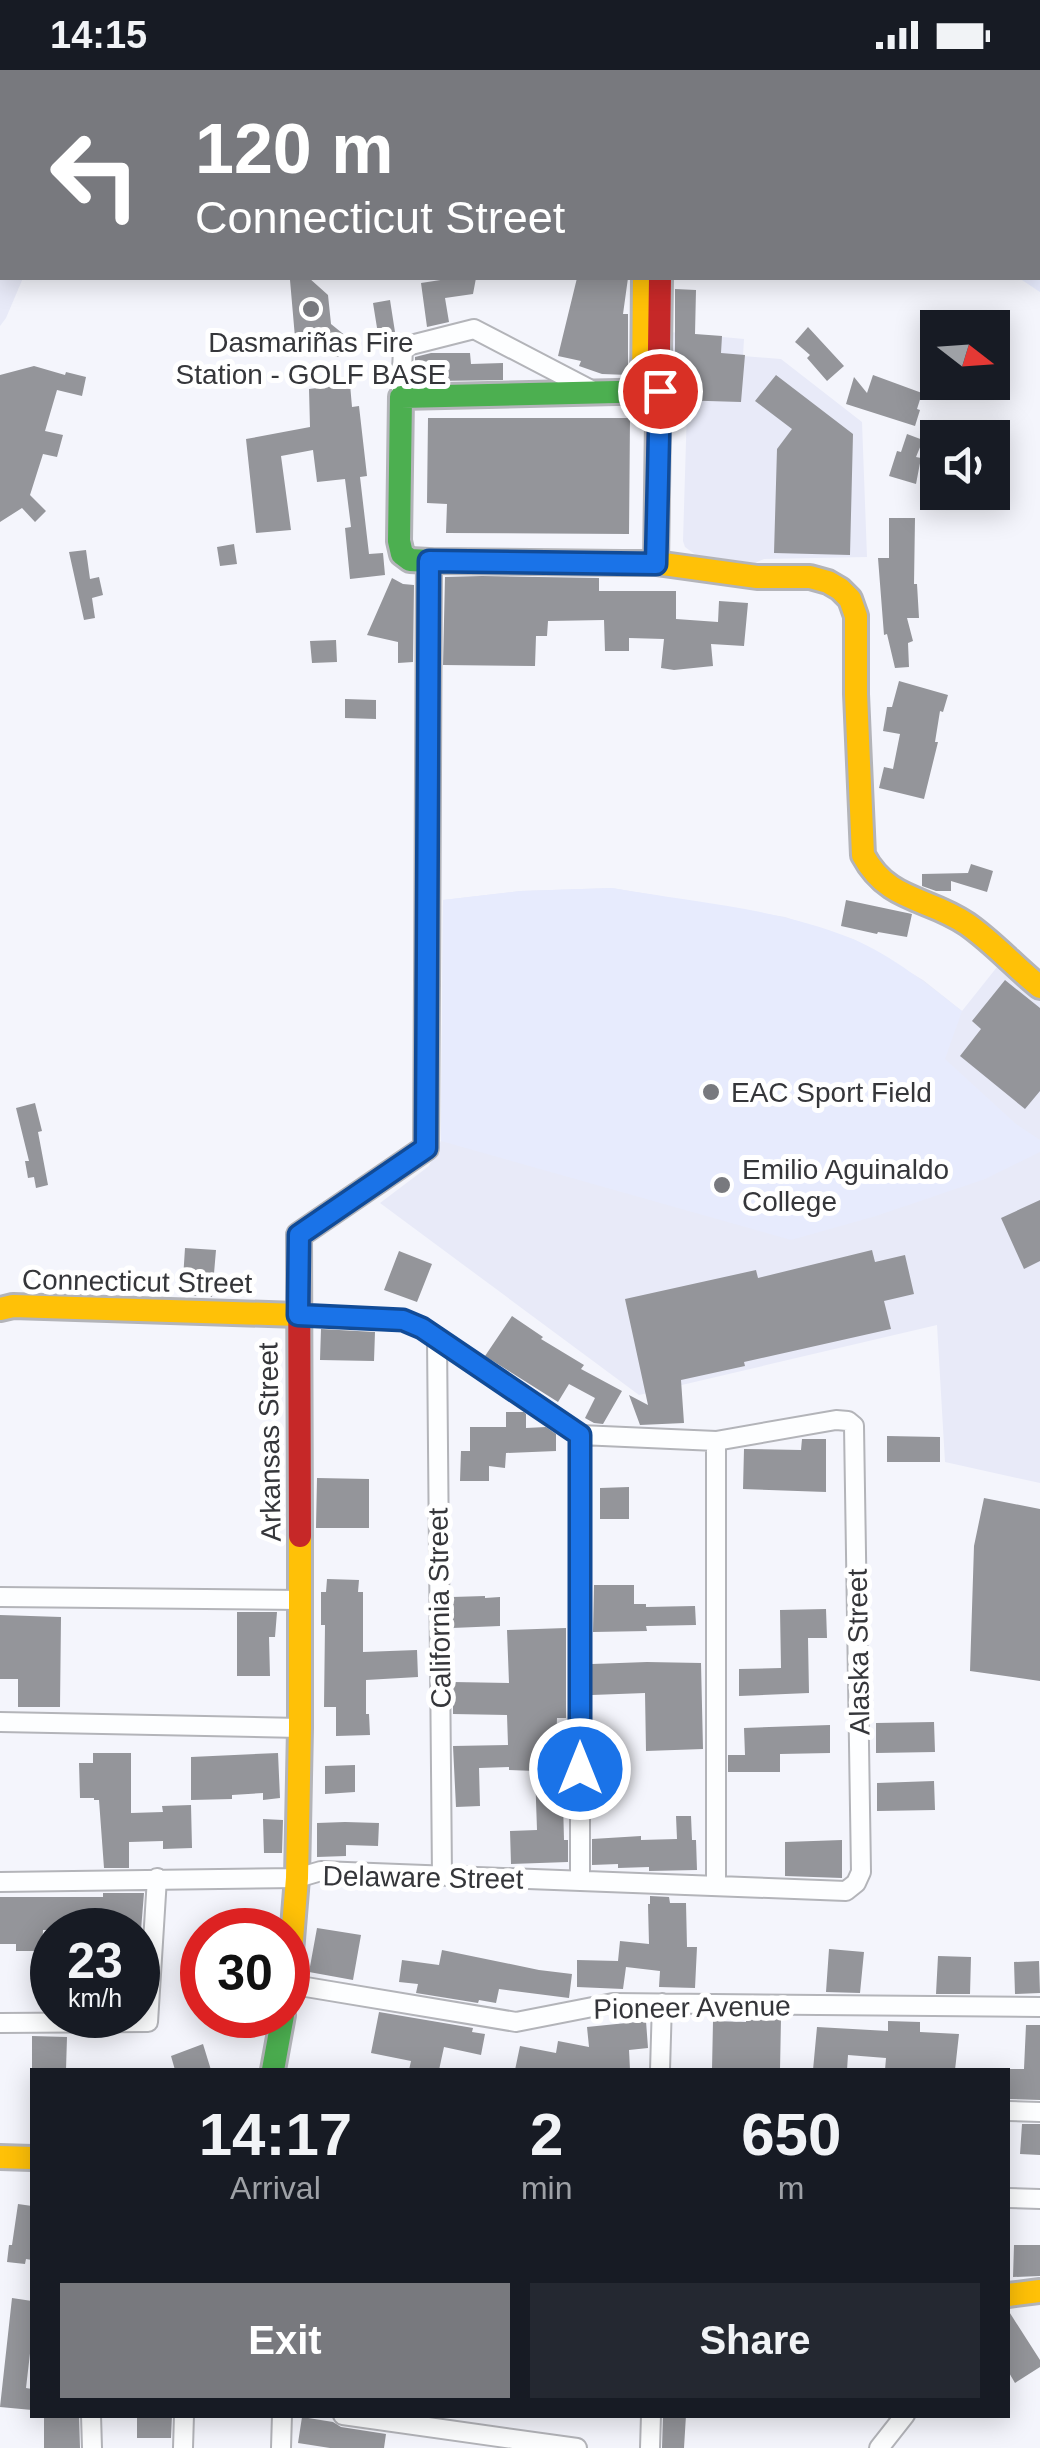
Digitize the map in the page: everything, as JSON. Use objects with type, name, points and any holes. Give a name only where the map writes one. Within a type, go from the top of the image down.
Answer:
[{"type":"street","points":[[644,280],[652,391],[656,564]]},
{"type":"street","points":[[652,391],[660,280]]},
{"type":"street","points":[[598,393],[474,330],[403,346],[400,548],[405,557],[429,561],[656,564],[757,577],[810,577],[828,582],[850,600],[856,616],[862,855],[868,868],[876,880],[890,888],[949,912],[1040,988]]},
{"type":"street","points":[[400,397],[652,391]]},
{"type":"street","name":"Arkansas Street","points":[[294,1908],[301,1600],[299,1235],[426,1148],[429,561]]},
{"type":"street","name":"Connecticut Street","points":[[0,1309],[55,1307],[403,1320],[422,1328],[580,1435]]},
{"type":"street","name":"California Street","points":[[436,1339],[442,1876]]},
{"type":"street","name":"Alaska Street","points":[[716,1441],[836,1420],[848,1421],[856,1432],[861,1872],[846,1891]]},
{"type":"street","points":[[580,1880],[580,1435],[716,1441],[716,1885]]},
{"type":"street","points":[[0,1597],[301,1600]]},
{"type":"street","points":[[0,1722],[300,1728]]},
{"type":"street","name":"Delaware Street","points":[[0,1882],[296,1878],[320,1871],[846,1891]]},
{"type":"street","points":[[0,2023],[148,2022],[158,1878]]},
{"type":"street","name":"Pioneer Avenue","points":[[310,1989],[516,2022],[613,2003],[1040,2007]]},
{"type":"street","points":[[660,2068],[662,2002]]},
{"type":"street","points":[[273,2068],[279,2038]]},
{"type":"street","points":[[1010,2110],[1040,2112]]},
{"type":"street","points":[[0,2158],[30,2158]]},
{"type":"street","points":[[1010,2198],[1040,2199]]},
{"type":"street","points":[[1010,2295],[1040,2291]]},
{"type":"street","points":[[92,2418],[92,2448]]},
{"type":"street","points":[[183,2448],[184,2418]]},
{"type":"street","points":[[280,2448],[282,2418]]},
{"type":"street","points":[[364,2418],[577,2448]]},
{"type":"street","points":[[650,2448],[651,2418]]},
{"type":"street","points":[[879,2448],[902,2418]]},
{"type":"shaded area","points":[[0,280],[22,280],[6,318],[0,326]]},
{"type":"shaded area","points":[[1022,280],[1040,280],[1040,292]]},
{"type":"shaded area","points":[[670,332],[744,339],[743,356],[781,359],[862,422],[867,557],[764,559],[755,563],[696,555],[685,547],[687,408],[669,408]]},
{"type":"shaded area","name":"Emilio Aguinaldo College","points":[[612,888],[785,917],[855,940],[923,980],[962,1011],[1005,957],[1040,977],[1040,1483],[945,1462],[937,1325],[639,1395],[380,1203],[429,1166],[441,1141],[443,900],[521,891]]},
{"type":"shaded area","name":"EAC Sport Field","points":[[612,888],[795,920],[853,939],[896,962],[962,1011],[945,1059],[1016,1124],[1040,1140],[1040,1152],[985,1179],[791,1240],[441,1141],[443,900],[521,891]]},
{"type":"building","name":"Dasmariñas Fire Station - GOLF BASE","points":[[290,280],[311,280],[328,295],[331,324],[347,337],[348,345],[338,357],[296,349]]},
{"type":"building","points":[[476,280],[473,294],[445,298],[449,322],[427,327],[421,283]]},
{"type":"building","points":[[577,280],[628,280],[623,314],[628,314],[628,375],[602,374],[579,366],[581,361],[558,356]]},
{"type":"building","points":[[675,289],[696,290],[695,334],[722,336],[721,353],[745,355],[741,402],[675,400]]},
{"type":"building","points":[[390,300],[395,332],[378,334],[373,303]]},
{"type":"building","points":[[808,327],[844,366],[827,381],[807,358],[810,355],[795,342]]},
{"type":"building","points":[[470,353],[471,364],[503,363],[503,380],[436,381],[436,376],[415,372],[415,357]]},
{"type":"building","points":[[34,366],[86,377],[82,396],[57,390],[45,431],[63,435],[57,457],[43,454],[30,495],[46,511],[35,522],[22,508],[0,522],[0,375]]},
{"type":"building","points":[[776,375],[853,434],[850,555],[774,553],[777,449],[792,429],[755,401]]},
{"type":"building","points":[[873,375],[920,392],[915,426],[846,404],[854,377],[867,393]]},
{"type":"building","points":[[350,384],[352,407],[359,406],[367,476],[360,477],[369,554],[383,553],[385,575],[350,579],[345,528],[351,527],[345,479],[317,482],[313,450],[281,456],[291,530],[256,533],[246,439],[310,427],[309,389]]},
{"type":"building","points":[[428,418],[630,418],[629,534],[446,533],[447,504],[427,503]]},
{"type":"building","points":[[907,434],[920,439],[916,484],[889,476],[897,451],[901,452]]},
{"type":"building","points":[[889,518],[915,518],[914,584],[919,618],[907,618],[913,641],[908,643],[909,667],[895,668],[887,634],[884,635],[878,558],[889,558]]},
{"type":"building","points":[[234,544],[237,564],[220,566],[217,547]]},
{"type":"building","points":[[86,550],[90,579],[99,577],[103,595],[92,598],[95,618],[84,620],[69,552]]},
{"type":"building","points":[[445,577],[599,578],[599,591],[676,591],[676,619],[718,622],[719,601],[748,603],[744,646],[711,644],[713,666],[674,670],[661,668],[664,639],[629,638],[629,651],[605,651],[604,620],[548,621],[547,636],[536,636],[535,666],[443,665]]},
{"type":"building","points":[[392,578],[414,585],[413,662],[398,663],[398,642],[367,635]]},
{"type":"building","points":[[336,640],[337,662],[312,663],[310,641]]},
{"type":"building","points":[[899,681],[948,695],[943,712],[940,711],[938,742],[924,799],[879,788],[884,767],[893,769],[900,734],[883,731],[887,707],[892,707]]},
{"type":"building","points":[[345,699],[376,700],[376,719],[345,718]]},
{"type":"building","points":[[971,864],[993,871],[987,892],[951,881],[951,891],[922,886],[922,874],[968,873]]},
{"type":"building","points":[[846,900],[912,914],[907,937],[841,926]]},
{"type":"building","points":[[1005,980],[1040,1008],[1040,1091],[1025,1109],[960,1056],[981,1029],[972,1021]]},
{"type":"building","points":[[35,1103],[48,1185],[36,1188],[34,1177],[28,1178],[25,1161],[29,1161],[16,1108]]},
{"type":"building","points":[[1040,1200],[1040,1261],[1024,1269],[1001,1218]]},
{"type":"building","points":[[185,1248],[216,1250],[212,1297],[182,1295]]},
{"type":"building","points":[[872,1250],[875,1262],[905,1255],[914,1294],[884,1301],[891,1329],[681,1380],[684,1423],[640,1425],[629,1395],[648,1405],[625,1299],[756,1270],[758,1278]]},
{"type":"building","points":[[399,1251],[432,1264],[417,1302],[384,1290]]},
{"type":"building","points":[[512,1316],[584,1365],[581,1369],[622,1391],[603,1424],[585,1418],[595,1398],[569,1384],[558,1402],[485,1356]]},
{"type":"building","points":[[321,1329],[375,1332],[374,1361],[320,1360]]},
{"type":"building","points":[[506,1412],[524,1412],[526,1428],[546,1427],[556,1434],[556,1451],[506,1453],[505,1468],[489,1466],[489,1481],[460,1481],[461,1451],[470,1451],[470,1427],[506,1427]]},
{"type":"building","points":[[887,1436],[940,1437],[940,1462],[887,1462]]},
{"type":"building","points":[[802,1439],[826,1439],[826,1492],[743,1489],[744,1449],[801,1450]]},
{"type":"building","points":[[317,1478],[369,1479],[369,1528],[316,1528]]},
{"type":"building","points":[[629,1487],[629,1519],[600,1519],[600,1488]]},
{"type":"building","points":[[984,1498],[1040,1509],[1040,1681],[970,1671],[974,1546]]},
{"type":"building","points":[[327,1579],[359,1580],[358,1592],[363,1592],[363,1652],[417,1650],[418,1677],[366,1680],[370,1735],[336,1736],[336,1707],[324,1707],[325,1625],[321,1625],[321,1592],[326,1592]]},
{"type":"building","points":[[594,1585],[634,1585],[634,1604],[646,1607],[695,1606],[696,1625],[593,1632]]},
{"type":"building","points":[[452,1597],[500,1597],[500,1626],[452,1628]]},
{"type":"building","points":[[826,1609],[827,1638],[808,1638],[809,1693],[739,1696],[739,1669],[781,1668],[780,1610]]},
{"type":"building","points":[[237,1612],[277,1612],[275,1637],[269,1637],[270,1676],[237,1676]]},
{"type":"building","points":[[0,1615],[61,1617],[60,1707],[18,1707],[18,1679],[0,1679]]},
{"type":"building","points":[[566,1628],[566,1718],[557,1718],[555,1775],[567,1775],[568,1801],[563,1801],[568,1862],[511,1864],[510,1831],[537,1830],[535,1771],[479,1768],[480,1806],[456,1807],[453,1746],[508,1745],[507,1715],[453,1714],[453,1682],[509,1683],[507,1630]]},
{"type":"building","points":[[701,1663],[703,1749],[646,1751],[645,1693],[592,1695],[592,1664]]},
{"type":"building","points":[[934,1722],[935,1752],[876,1753],[876,1723]]},
{"type":"building","points":[[830,1725],[830,1753],[780,1754],[780,1772],[728,1772],[728,1755],[745,1755],[744,1728]]},
{"type":"building","points":[[93,1753],[131,1753],[131,1813],[163,1812],[162,1806],[191,1805],[192,1848],[163,1849],[163,1841],[129,1842],[129,1868],[104,1868],[99,1800],[80,1798],[79,1763],[93,1763]]},
{"type":"building","points":[[278,1753],[280,1798],[263,1800],[263,1793],[191,1800],[191,1757]]},
{"type":"building","points":[[355,1765],[355,1792],[325,1794],[325,1766]]},
{"type":"building","points":[[934,1781],[935,1810],[877,1811],[877,1783]]},
{"type":"building","points":[[676,1816],[691,1816],[697,1870],[649,1871],[649,1867],[592,1865],[592,1839],[677,1839]]},
{"type":"building","points":[[263,1819],[283,1820],[282,1853],[264,1853]]},
{"type":"building","points":[[317,1823],[379,1823],[378,1846],[346,1845],[346,1856],[317,1857]]},
{"type":"building","points":[[842,1840],[842,1878],[785,1876],[785,1842]]},
{"type":"building","points":[[103,1893],[144,1893],[143,1908],[30,1908],[30,1951],[16,1951],[16,1944],[0,1944],[0,1897],[103,1897]]},
{"type":"building","points":[[650,1896],[669,1897],[670,1903],[686,1903],[687,1947],[697,1947],[695,1988],[659,1987],[660,1971],[626,1967],[623,1989],[577,1987],[577,1960],[618,1961],[620,1941],[649,1944]]},
{"type":"building","points":[[317,1928],[361,1935],[353,1980],[310,1972]]},
{"type":"building","points":[[829,1949],[864,1952],[860,1993],[826,1992]]},
{"type":"building","points":[[442,1950],[572,1974],[569,1998],[499,1989],[496,2003],[478,2003],[416,1993],[418,1984],[399,1982],[402,1960],[439,1965]]},
{"type":"building","points":[[938,1956],[971,1957],[970,1994],[936,1994]]},
{"type":"building","points":[[1039,1961],[1040,1993],[1015,1994],[1014,1962]]},
{"type":"building","points":[[379,2012],[473,2028],[472,2032],[485,2034],[481,2055],[444,2047],[439,2068],[409,2068],[411,2061],[371,2053]]},
{"type":"building","points":[[746,2017],[781,2018],[780,2068],[712,2068],[713,2021],[746,2022]]},
{"type":"building","points":[[646,2021],[648,2048],[629,2050],[630,2068],[515,2068],[520,2046],[556,2053],[558,2041],[589,2047],[587,2027]]},
{"type":"building","points":[[888,2021],[920,2022],[920,2032],[959,2034],[955,2068],[885,2068],[886,2058],[848,2055],[847,2068],[813,2068],[817,2027],[888,2031]]},
{"type":"building","points":[[1026,2025],[1040,2025],[1040,2100],[1010,2099],[1010,2069],[1024,2069]]},
{"type":"building","points":[[32,2038],[67,2038],[66,2068],[32,2068]]},
{"type":"building","points":[[203,2044],[210,2068],[174,2068],[171,2056]]},
{"type":"building","points":[[1022,2124],[1040,2124],[1040,2155],[1020,2154]]},
{"type":"building","points":[[18,2204],[30,2206],[30,2260],[26,2259],[25,2264],[7,2262]]},
{"type":"building","points":[[1014,2245],[1040,2245],[1040,2276],[1013,2277]]},
{"type":"building","points":[[12,2298],[30,2301],[26,2388],[30,2389],[30,2410],[0,2407]]},
{"type":"building","points":[[1010,2313],[1040,2360],[1040,2367],[1015,2383],[1010,2374]]},
{"type":"building","points":[[44,2418],[79,2418],[80,2448],[44,2448]]},
{"type":"building","points":[[137,2418],[172,2418],[171,2438],[137,2438]]},
{"type":"building","points":[[302,2418],[386,2434],[384,2448],[330,2448],[298,2443]]},
{"type":"building","points":[[663,2418],[686,2418],[684,2448],[662,2448]]},
{"type":"traffic: fast","points":[[622,563],[429,561],[410,560],[402,554],[401,397],[660,391]]},
{"type":"traffic: fast","points":[[273,2068],[279,2038]]},
{"type":"traffic: slow","points":[[643,391],[644,280]]},
{"type":"traffic: slow","points":[[427,983],[429,561]]},
{"type":"traffic: slow","points":[[622,563],[656,563],[757,577],[810,577],[828,582],[850,599],[856,616],[863,855],[884,882],[967,924],[1040,987]]},
{"type":"traffic: slow","points":[[0,1309],[13,1306],[298,1315]]},
{"type":"traffic: slow","points":[[295,1908],[300,1536]]},
{"type":"traffic: slow","points":[[0,2157],[30,2158]]},
{"type":"traffic: slow","points":[[1010,2295],[1040,2291]]},
{"type":"traffic: jam","points":[[656,563],[660,280]]},
{"type":"traffic: jam","points":[[300,1536],[299,1235],[426,1148],[427,983]]},
{"type":"place","name":"Dasmariñas Fire Station - GOLF BASE","points":[[311,309]]},
{"type":"place","name":"EAC Sport Field","points":[[711,1092]]},
{"type":"place","name":"Emilio Aguinaldo College","points":[[722,1185]]},
{"type":"route","points":[[580,1769],[580,1435],[422,1328],[403,1320],[298,1315],[299,1235],[426,1148],[429,561],[656,564],[660,391]]}]
